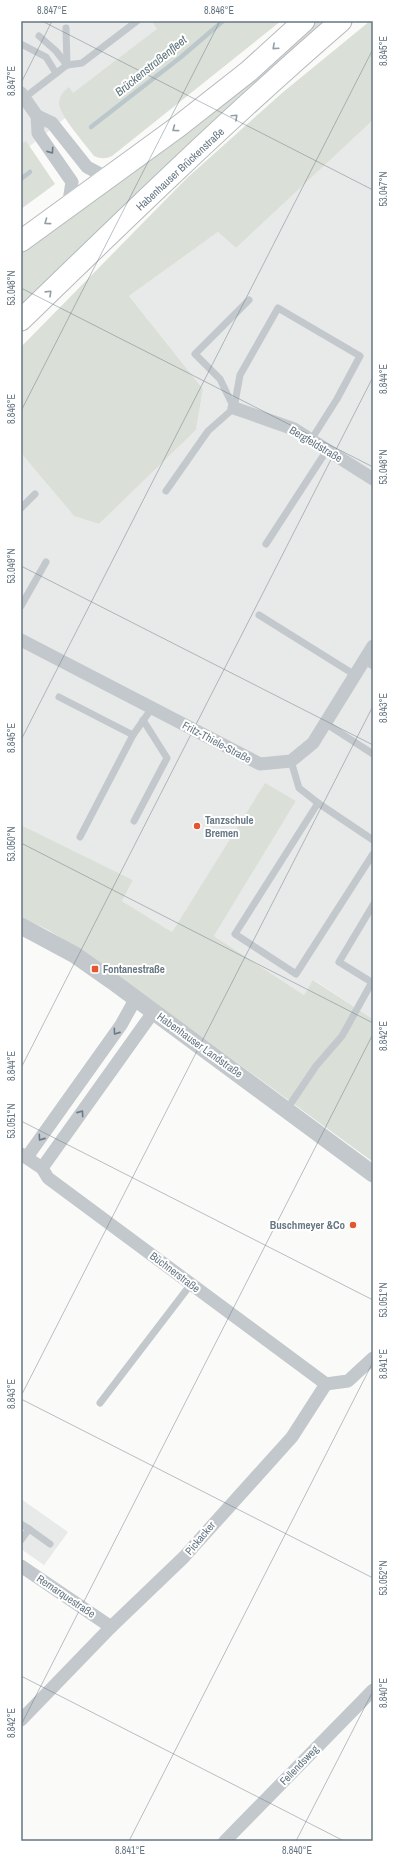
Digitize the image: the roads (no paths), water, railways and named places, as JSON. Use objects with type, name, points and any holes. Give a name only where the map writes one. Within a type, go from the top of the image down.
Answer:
[{"type":"main road","points":[[21,240],[179,126],[249,71],[304,21]]},
{"type":"main road","name":"Habenhauser Brückenstraße","points":[[21,320],[108,235],[257,96],[342,21]]},
{"type":"street","points":[[22,95],[37,116],[52,123],[87,167],[108,178]]},
{"type":"street","points":[[37,116],[38,133],[72,182],[68,207]]},
{"type":"street","name":"Bergfeldstraße","points":[[234,408],[294,429],[373,479]]},
{"type":"street","name":"Fritz-Thiele-Straße","points":[[21,640],[260,764],[291,761]]},
{"type":"street","points":[[291,761],[312,743],[355,675],[368,664],[373,646]]},
{"type":"street","name":"Habenhauser Landstraße","points":[[21,926],[75,955],[154,1011],[373,1174]]},
{"type":"street","points":[[24,1156],[121,1025],[136,998]]},
{"type":"street","points":[[42,1168],[154,1011]]},
{"type":"street","name":"Büchnerstraße","points":[[24,1156],[42,1168],[48,1178],[326,1384]]},
{"type":"street","points":[[326,1384],[348,1382],[373,1358]]},
{"type":"street","name":"Pickacker","points":[[21,1720],[111,1627],[184,1557],[292,1437],[326,1384]]},
{"type":"street","name":"Remarquestraße","points":[[21,1566],[111,1627]]},
{"type":"street","name":"Fellendsweg","points":[[225,1841],[373,1690]]},
{"type":"lane","points":[[22,95],[67,65],[82,63],[137,21]]},
{"type":"lane","points":[[66,28],[67,65]]},
{"type":"lane","points":[[39,36],[56,51],[67,65]]},
{"type":"lane","points":[[21,44],[46,57],[56,73]]},
{"type":"lane","points":[[234,408],[220,380],[195,354],[249,300]]},
{"type":"lane","points":[[166,491],[208,431],[234,408],[240,375],[278,308],[360,356],[337,399],[311,440]]},
{"type":"lane","points":[[266,544],[326,450]]},
{"type":"lane","points":[[21,508],[35,494]]},
{"type":"lane","points":[[21,606],[46,562]]},
{"type":"lane","points":[[259,614],[355,675]]},
{"type":"lane","points":[[59,697],[133,735]]},
{"type":"lane","points":[[80,837],[133,735],[152,708]]},
{"type":"lane","points":[[134,821],[167,758],[144,720]]},
{"type":"lane","points":[[325,723],[373,754]]},
{"type":"lane","points":[[291,761],[299,788],[318,803],[373,840]]},
{"type":"lane","points":[[318,803],[235,934],[296,974],[373,854]]},
{"type":"lane","points":[[286,1109],[316,1066],[342,1036],[372,983],[338,962],[373,905]]},
{"type":"lane","points":[[100,1403],[190,1284]]},
{"type":"lane","points":[[21,1524],[50,1544]]},
{"type":"lane","points":[[21,1540],[29,1529]]},
{"type":"waterway","name":"Brückenstraßenfleet","points":[[91,127],[181,57],[223,21]]},
{"type":"waterway","name":"Brückenstraßenfleet","points":[[21,179],[30,172]]},
{"type":"place","name":"Tanzschule Bremen","points":[[197,826]]},
{"type":"place","name":"Fontanestraße","points":[[95,969]]},
{"type":"place","name":"Buschmeyer &Co","points":[[353,1225]]}]
